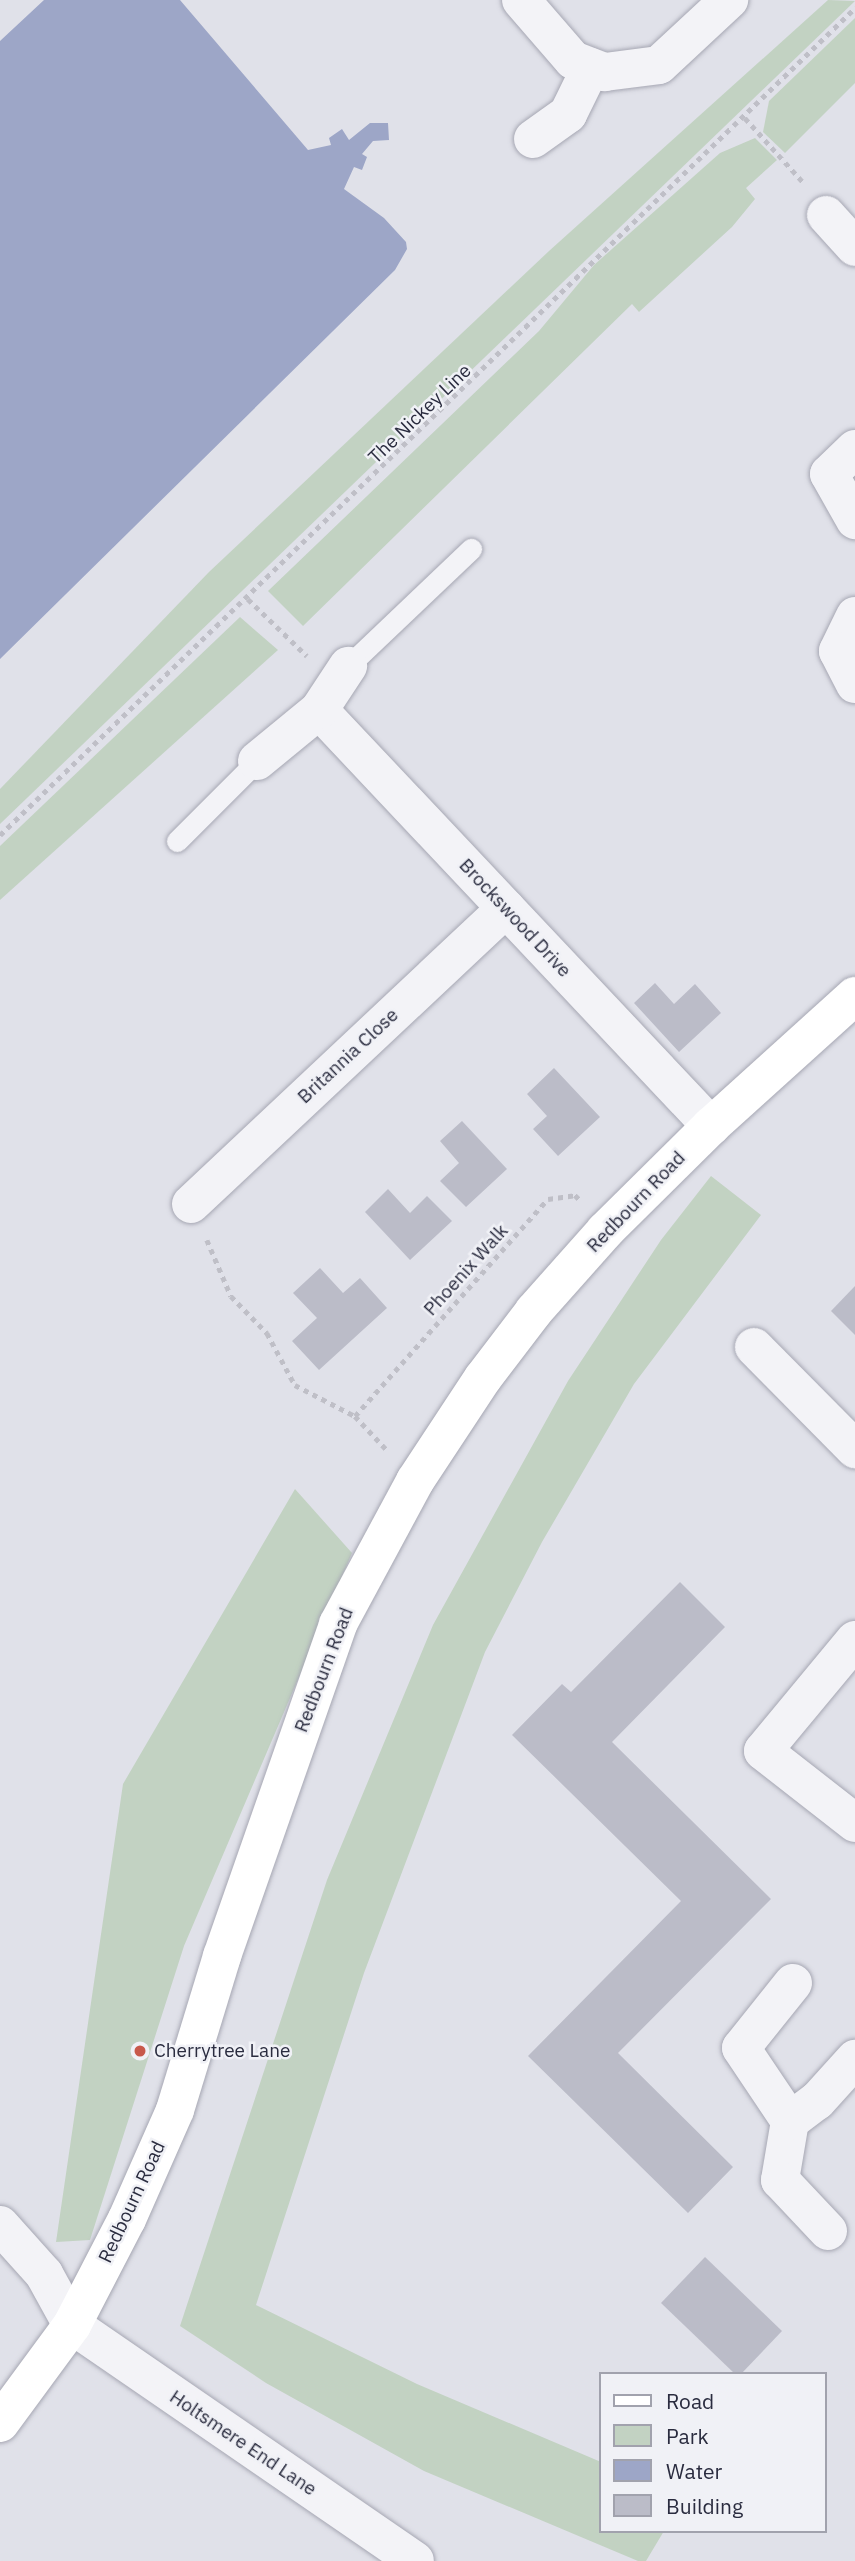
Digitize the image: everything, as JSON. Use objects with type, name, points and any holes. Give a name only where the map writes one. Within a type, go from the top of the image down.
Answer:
[{"type":"main road","name":"Redbourn Road","points":[[0,2423],[72,2325],[127,2219],[175,2110],[222,1956],[338,1624],[415,1481],[483,1378],[534,1311],[605,1231],[710,1126],[855,996]]},
{"type":"street","points":[[521,0],[573,60],[605,72],[659,65],[729,0]]},
{"type":"street","points":[[533,139],[568,114],[591,67]]},
{"type":"street","points":[[826,215],[855,247]]},
{"type":"street","points":[[855,449],[829,474],[855,520]]},
{"type":"street","points":[[855,616],[838,651],[855,684]]},
{"type":"street","points":[[257,761],[333,686]]},
{"type":"street","name":"Brockswood Drive","points":[[333,686],[506,908],[710,1126]]},
{"type":"street","name":"Britannia Close","points":[[191,1204],[506,908]]},
{"type":"street","points":[[754,1347],[855,1449]]},
{"type":"street","points":[[855,1640],[763,1751],[855,1823]]},
{"type":"street","points":[[793,1983],[741,2048],[790,2121],[780,2180],[828,2231]]},
{"type":"street","points":[[790,2121],[817,2101],[855,2059]]},
{"type":"street","points":[[0,2225],[44,2274],[72,2325]]},
{"type":"street","name":"Holtsmere End Lane","points":[[72,2325],[415,2561]]},
{"type":"lane","points":[[333,686],[471,549]]},
{"type":"lane","points":[[177,841],[257,761]]},
{"type":"path","name":"The Nickey Line","points":[[0,835],[745,118],[855,8]]},
{"type":"path","points":[[745,118],[794,169],[826,215]]},
{"type":"path","points":[[247,598],[333,686]]},
{"type":"path","name":"Phoenix Walk","points":[[355,1416],[548,1199],[575,1195],[605,1231]]},
{"type":"path","points":[[191,1204],[231,1296],[267,1333],[295,1385],[355,1416],[415,1481]]},
{"type":"green space","points":[[828,0],[855,1],[0,824],[0,789],[209,572],[549,251]]},
{"type":"green space","points":[[855,18],[855,83],[785,153],[763,132],[769,101]]},
{"type":"green space","points":[[755,138],[777,160],[746,188],[755,199],[732,227],[639,312],[632,304],[303,626],[268,591],[539,331],[594,265],[720,153]]},
{"type":"green space","points":[[240,617],[278,650],[0,900],[0,846]]},
{"type":"green space","points":[[711,1176],[761,1215],[634,1384],[542,1542],[485,1652],[364,1973],[256,2305],[417,2384],[600,2462],[600,2533],[663,2533],[646,2561],[638,2561],[424,2471],[266,2383],[180,2326],[327,1880],[433,1625],[568,1381],[661,1240]]},
{"type":"green space","points":[[295,1489],[352,1553],[184,1946],[90,2240],[56,2242],[123,1784]]},
{"type":"water","points":[[44,0],[180,0],[308,150],[331,145],[329,138],[342,129],[349,140],[370,123],[388,123],[389,140],[373,141],[362,154],[367,157],[362,170],[354,167],[344,189],[384,218],[406,242],[407,249],[395,270],[0,659],[0,41]]},
{"type":"building","points":[[655,983],[674,1004],[695,984],[721,1013],[679,1052],[634,1003]]},
{"type":"building","points":[[554,1068],[600,1117],[558,1156],[533,1129],[547,1116],[527,1094]]},
{"type":"building","points":[[462,1121],[507,1169],[466,1207],[440,1181],[459,1163],[440,1141]]},
{"type":"building","points":[[388,1189],[410,1213],[427,1196],[452,1221],[410,1260],[365,1212]]},
{"type":"building","points":[[320,1268],[343,1293],[360,1278],[387,1308],[319,1370],[292,1341],[317,1318],[293,1293]]},
{"type":"building","points":[[855,1286],[855,1335],[831,1311]]},
{"type":"building","points":[[680,1582],[725,1627],[612,1742],[771,1899],[618,2053],[733,2167],[688,2213],[528,2056],[681,1901],[512,1735],[562,1684],[571,1692]]},
{"type":"building","points":[[705,2257],[782,2331],[743,2372],[733,2372],[661,2303]]},
{"type":"place","name":"Cherrytree Lane","points":[[140,2051]]}]
